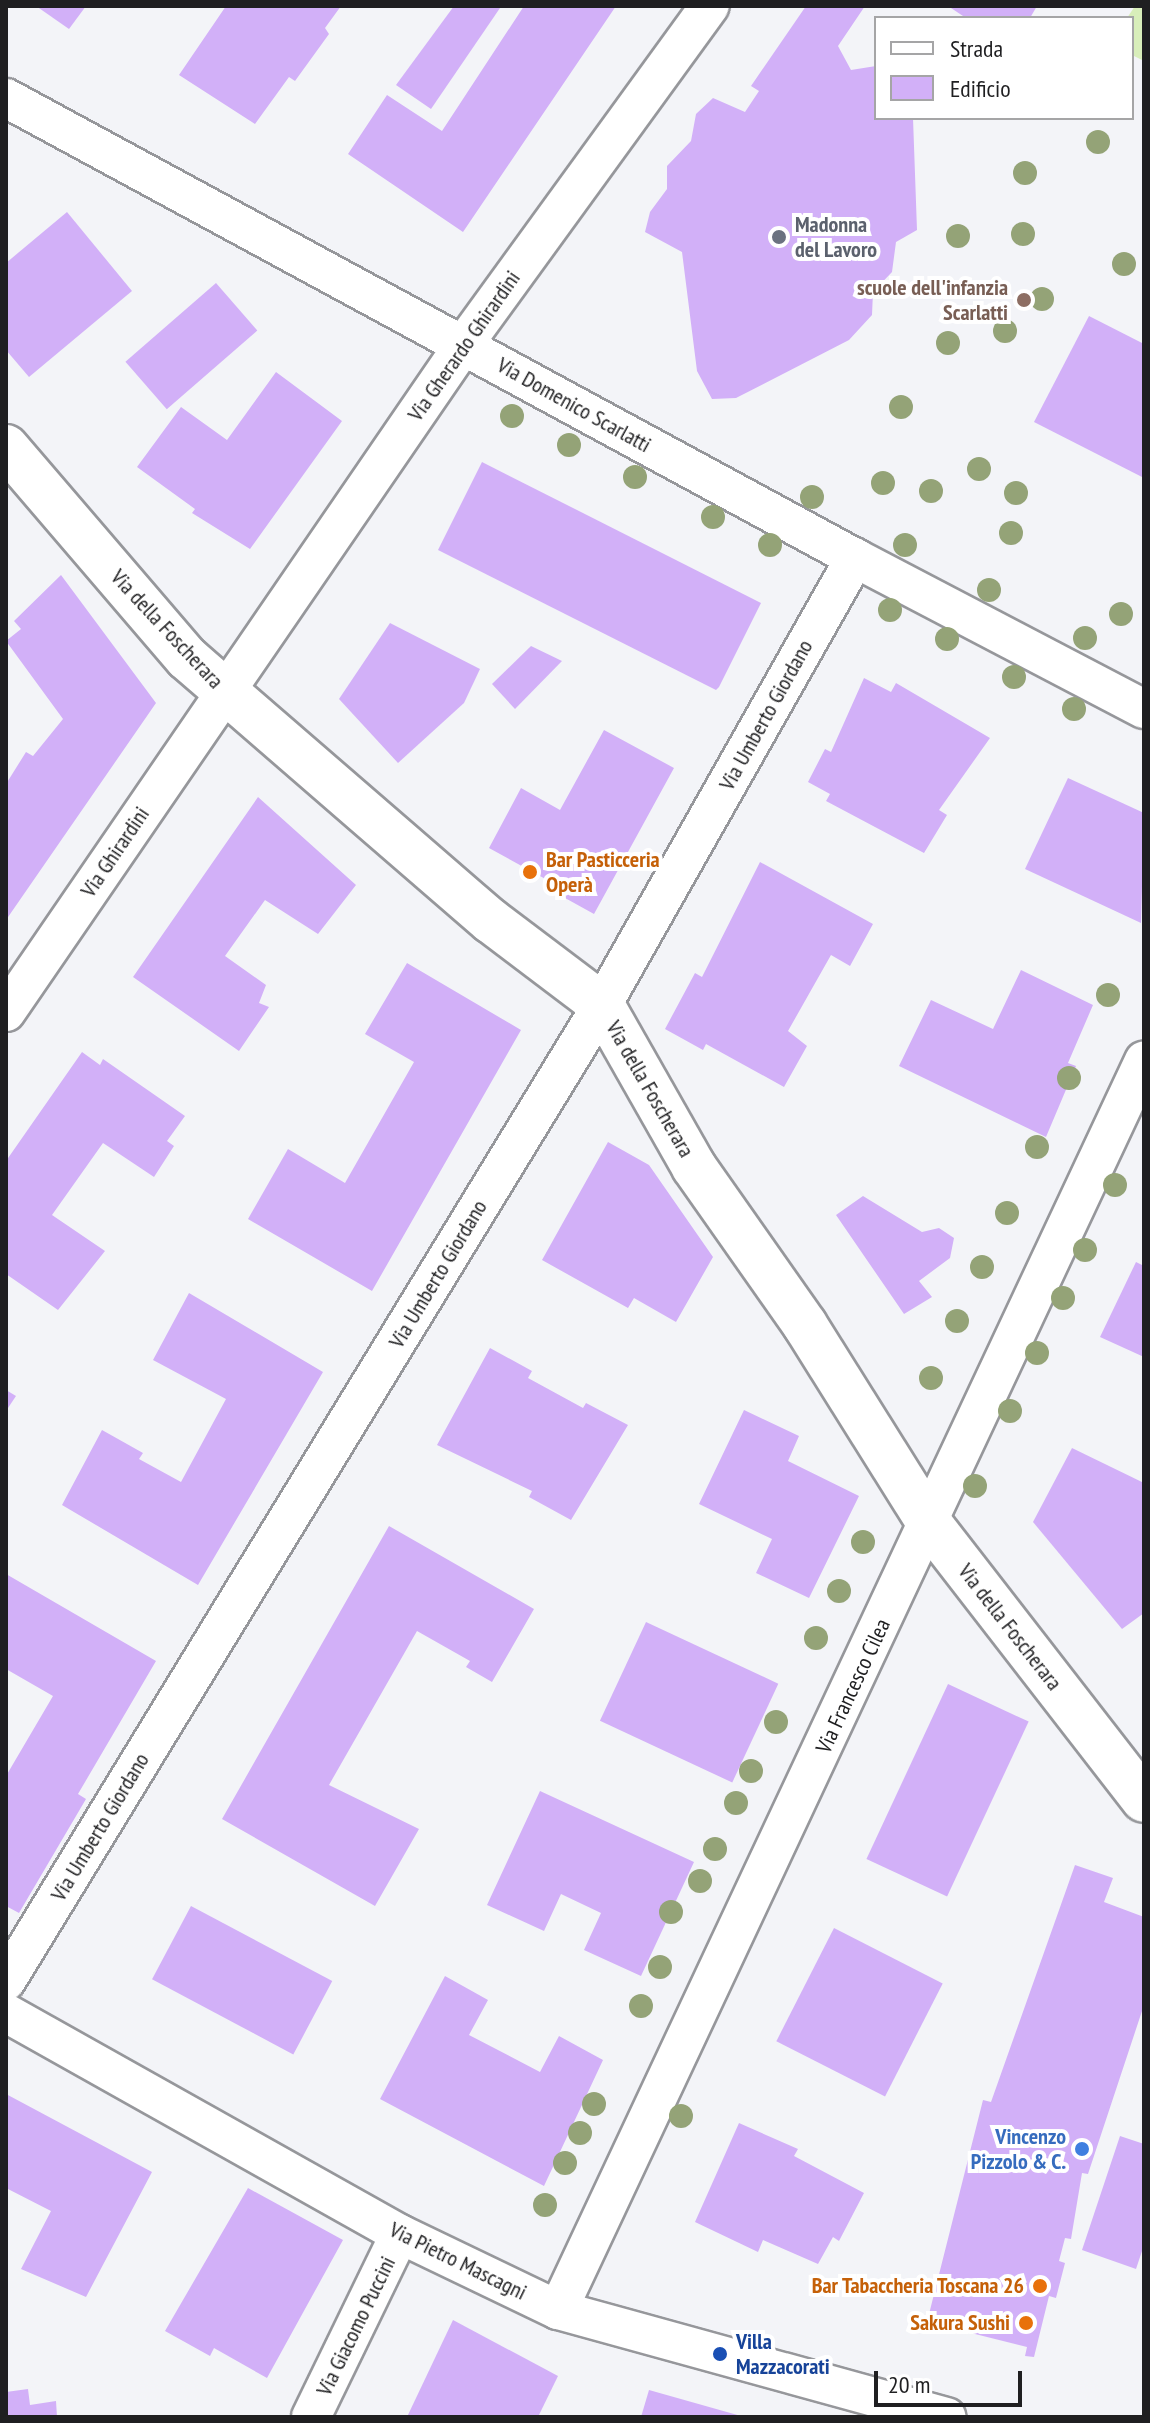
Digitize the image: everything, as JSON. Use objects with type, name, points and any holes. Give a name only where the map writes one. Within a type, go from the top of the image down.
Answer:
[{"type":"street","name":"Via Gherardo Ghirardini","points":[[224,691],[464,344],[710,6]]},
{"type":"street","name":"Via Domenico Scarlatti","points":[[6,98],[855,558],[1144,709]]},
{"type":"street","name":"Via della Foscherara","points":[[6,447],[187,658],[491,921],[602,1005],[694,1167],[805,1325],[930,1524],[1144,1800]]},
{"type":"street","name":"Via Umberto Giordano","points":[[6,1981],[602,1005],[855,558]]},
{"type":"street","name":"Via Ghirardini","points":[[6,1012],[224,691]]},
{"type":"street","name":"Via Francesco Cilea","points":[[558,2310],[930,1524],[1144,1061]]},
{"type":"street","name":"Via Pietro Mascagni","points":[[6,2013],[400,2234],[558,2310],[947,2417]]},
{"type":"street","name":"Via Giacomo Puccini","points":[[311,2417],[400,2234]]},
{"type":"green space","points":[[1135,6],[1144,6],[1144,61],[1134,56],[1134,16],[1128,16]]},
{"type":"building","points":[[36,6],[86,6],[69,29]]},
{"type":"building","points":[[226,6],[341,6],[325,28],[329,34],[295,81],[289,77],[255,124],[179,75]]},
{"type":"building","points":[[454,6],[500,8],[431,109],[396,85]]},
{"type":"building","points":[[524,6],[616,6],[463,232],[348,154],[387,95],[442,131]]},
{"type":"building","name":"Madonna del Lavoro","points":[[806,6],[865,6],[838,46],[851,70],[874,66],[874,120],[913,120],[917,230],[896,242],[892,272],[873,292],[872,315],[849,340],[736,398],[712,399],[697,371],[682,252],[645,232],[650,212],[667,189],[667,166],[691,141],[696,114],[713,98],[745,112],[759,91],[751,86]]},
{"type":"building","points":[[948,6],[1037,6],[1031,16],[963,16]]},
{"type":"building","points":[[67,212],[132,291],[29,377],[6,350],[6,263]]},
{"type":"building","points":[[216,283],[257,331],[167,409],[125,362]]},
{"type":"building","points":[[1089,316],[1144,344],[1144,478],[1034,422]]},
{"type":"building","points":[[276,372],[342,421],[250,549],[192,513],[195,509],[137,467],[181,407],[227,440]]},
{"type":"building","points":[[482,462],[761,603],[719,687],[716,690],[438,550]]},
{"type":"building","points":[[61,575],[156,703],[6,920],[6,784],[26,752],[33,756],[63,719],[6,641],[21,629],[14,621]]},
{"type":"building","points":[[390,623],[480,669],[464,703],[398,763],[339,699]]},
{"type":"building","points":[[531,646],[562,661],[515,709],[492,684]]},
{"type":"building","points":[[864,678],[891,692],[896,683],[990,738],[939,810],[947,815],[924,853],[826,801],[830,794],[808,782],[825,749],[831,752]]},
{"type":"building","points":[[604,730],[674,768],[594,914],[556,893],[560,887],[489,848],[521,788],[560,810]]},
{"type":"building","points":[[1068,778],[1144,813],[1141,923],[1025,869]]},
{"type":"building","points":[[258,797],[356,885],[318,934],[265,900],[225,956],[266,985],[259,1003],[269,1007],[239,1051],[133,977]]},
{"type":"building","points":[[760,862],[873,924],[850,966],[831,955],[788,1031],[807,1046],[784,1087],[706,1044],[703,1050],[665,1029],[695,973],[702,977]]},
{"type":"building","points":[[407,963],[521,1030],[372,1291],[248,1219],[288,1149],[345,1183],[414,1062],[365,1034]]},
{"type":"building","points":[[1021,970],[1093,1005],[1068,1063],[1076,1066],[1046,1137],[899,1066],[931,1000],[993,1029]]},
{"type":"building","points":[[82,1052],[100,1065],[103,1059],[185,1116],[167,1141],[174,1146],[154,1177],[103,1143],[52,1215],[105,1251],[58,1310],[6,1274],[6,1161]]},
{"type":"building","points":[[608,1142],[649,1165],[713,1257],[676,1322],[634,1298],[628,1308],[542,1260]]},
{"type":"building","points":[[863,1196],[922,1232],[939,1228],[954,1238],[950,1258],[919,1281],[932,1297],[904,1314],[836,1215]]},
{"type":"building","points":[[1136,1262],[1144,1266],[1144,1357],[1100,1337]]},
{"type":"building","points":[[189,1293],[323,1372],[198,1585],[62,1505],[102,1430],[143,1453],[139,1459],[181,1482],[226,1399],[153,1360]]},
{"type":"building","points":[[490,1348],[532,1371],[528,1378],[583,1408],[586,1403],[628,1425],[571,1520],[529,1497],[532,1491],[437,1445]]},
{"type":"building","points":[[6,1390],[16,1396],[6,1411]]},
{"type":"building","points":[[744,1410],[799,1436],[788,1461],[859,1496],[809,1598],[756,1573],[772,1539],[699,1504]]},
{"type":"building","points":[[1072,1448],[1144,1483],[1144,1613],[1122,1629],[1033,1522]]},
{"type":"building","points":[[389,1526],[534,1609],[492,1682],[466,1667],[470,1661],[417,1631],[329,1785],[419,1829],[375,1906],[222,1819]]},
{"type":"building","points":[[6,1574],[156,1661],[78,1794],[86,1799],[19,1913],[6,1906],[6,1776],[53,1696],[6,1669]]},
{"type":"building","points":[[646,1622],[778,1684],[732,1782],[600,1721]]},
{"type":"building","points":[[948,1684],[1029,1722],[947,1897],[866,1859]]},
{"type":"building","points":[[540,1791],[694,1862],[641,1976],[584,1950],[601,1913],[561,1894],[544,1931],[487,1905]]},
{"type":"building","points":[[1075,1865],[1113,1878],[1104,1902],[1144,1917],[1144,2005],[1088,2174],[1082,2173],[1071,2239],[1065,2238],[1059,2261],[1065,2263],[1056,2298],[1049,2296],[1034,2357],[1025,2356],[1027,2347],[927,2322],[983,2100],[991,2102]]},
{"type":"building","points":[[191,1906],[332,1981],[293,2054],[152,1979]]},
{"type":"building","points":[[834,1928],[943,1983],[885,2097],[776,2041]]},
{"type":"building","points":[[445,1976],[488,2000],[469,2035],[540,2072],[559,2036],[603,2060],[544,2186],[380,2099]]},
{"type":"building","points":[[6,2094],[152,2172],[86,2297],[21,2269],[51,2211],[6,2188]]},
{"type":"building","points":[[739,2123],[798,2149],[794,2156],[864,2193],[839,2241],[833,2237],[818,2264],[763,2240],[758,2252],[695,2222]]},
{"type":"building","points":[[1120,2136],[1144,2144],[1144,2245],[1136,2269],[1082,2250]]},
{"type":"building","points":[[248,2188],[343,2240],[267,2378],[214,2348],[210,2356],[165,2331]]},
{"type":"building","points":[[453,2320],[558,2376],[538,2417],[407,2417]]},
{"type":"building","points":[[28,2389],[30,2405],[56,2401],[57,2417],[6,2417],[6,2392]]},
{"type":"building","points":[[649,2390],[741,2416],[741,2417],[641,2417]]},
{"type":"place","name":"Madonna del Lavoro","points":[[779,237]]},
{"type":"place","name":"scuole dell'infanzia Scarlatti","points":[[1024,300]]},
{"type":"place","name":"Bar Pasticceria Operà","points":[[530,872]]},
{"type":"place","name":"Vincenzo Pizzolo & C.","points":[[1082,2149]]},
{"type":"place","name":"Bar Tabaccheria Toscana 26","points":[[1040,2286]]},
{"type":"place","name":"Sakura Sushi","points":[[1026,2323]]},
{"type":"place","name":"Villa Mazzacorati","points":[[720,2354]]}]
